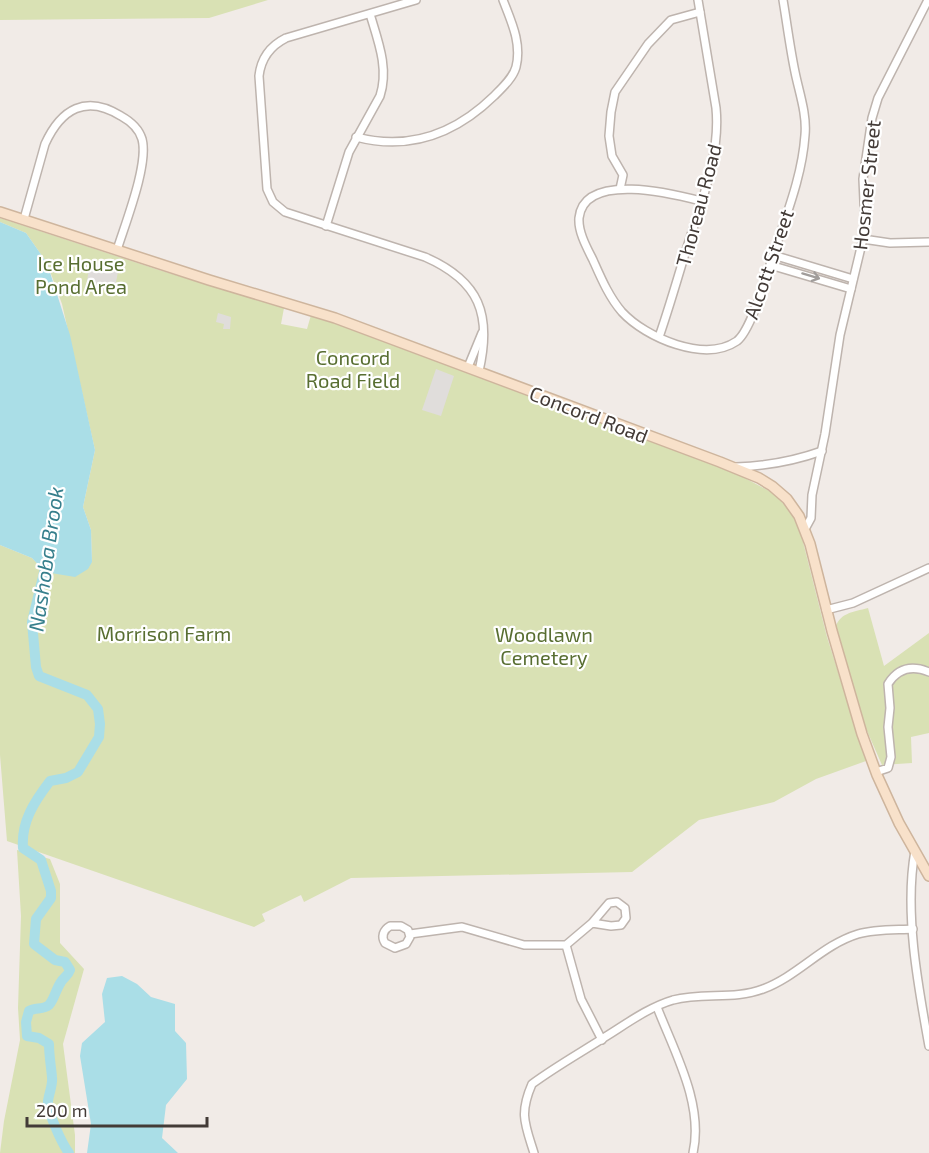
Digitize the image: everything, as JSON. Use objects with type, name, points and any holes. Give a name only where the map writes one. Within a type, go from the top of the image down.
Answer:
[{"type":"street","points":[[416,0],[277,42],[266,54],[259,69],[262,140],[268,195],[275,205],[285,212],[412,253],[450,270],[472,292],[481,309],[484,348],[479,371]]},
{"type":"street","points":[[356,137],[374,142],[398,143],[426,139],[454,126],[484,105],[502,87],[516,68],[515,33],[503,0]]},
{"type":"street","name":"Thoreau Road","points":[[659,338],[716,144],[717,124],[698,0]]},
{"type":"street","name":"Alcott Street","points":[[701,201],[674,194],[620,189],[602,192],[586,202],[579,219],[581,233],[613,301],[630,320],[659,338],[701,349],[721,349],[739,339],[754,312],[800,171],[805,123],[783,0]]},
{"type":"street","name":"Hosmer Street","points":[[805,529],[810,522],[812,495],[822,451],[840,335],[863,239],[864,179],[872,118],[878,98],[928,0]]},
{"type":"street","points":[[620,189],[623,175],[612,156],[609,136],[610,112],[615,92],[648,44],[671,20],[700,12]]},
{"type":"street","points":[[326,226],[342,171],[356,137],[380,96],[384,77],[383,64],[370,14]]},
{"type":"street","points":[[24,219],[50,132],[62,117],[76,108],[96,104],[128,119],[142,139],[142,167],[117,250]]},
{"type":"street","name":"Concord Road","points":[[0,212],[335,318],[732,467],[764,481],[779,491],[793,507],[805,529],[862,734],[876,772],[899,823],[929,876]]},
{"type":"street","points":[[863,239],[890,243],[929,242]]},
{"type":"street","points":[[773,255],[853,279]]},
{"type":"street","points":[[770,265],[851,289]]},
{"type":"street","points":[[468,367],[480,341],[484,325]]},
{"type":"street","points":[[732,467],[774,464],[800,459],[822,451]]},
{"type":"street","points":[[826,610],[853,603],[929,568]]},
{"type":"street","points":[[876,772],[888,768],[891,757],[888,684],[897,673],[908,668],[929,672]]},
{"type":"street","points":[[915,851],[911,873],[913,929],[929,1046]]},
{"type":"street","points":[[410,934],[462,927],[524,945],[566,945],[592,923],[609,903],[617,902],[625,908],[627,918],[619,926],[592,923]]},
{"type":"street","points":[[534,1153],[523,1114],[524,1101],[532,1084],[657,1007],[686,998],[727,997],[752,993],[778,982],[834,944],[858,934],[913,929]]},
{"type":"street","points":[[566,945],[581,999],[602,1040]]},
{"type":"street","points":[[657,1007],[692,1104],[696,1131],[693,1153]]},
{"type":"green space","points":[[0,0],[268,0],[209,18],[0,20]]},
{"type":"green space","name":"Woodlawn Cemetery","points":[[0,218],[284,308],[281,324],[307,329],[311,315],[350,328],[737,474],[775,494],[791,513],[800,530],[827,637],[866,761],[816,779],[774,802],[699,820],[632,872],[351,878],[304,902],[301,895],[262,914],[265,921],[254,927],[7,841],[0,755],[0,545],[32,558],[46,572],[92,562],[91,530],[83,507],[95,450],[62,304],[47,263],[26,233],[0,222]]},
{"type":"green space","points":[[868,608],[884,666],[929,633],[929,733],[911,737],[912,763],[882,765],[864,724],[835,630],[839,620],[843,617]]},
{"type":"green space","points":[[17,850],[50,859],[60,884],[60,943],[84,969],[63,1044],[75,1135],[75,1153],[0,1153],[20,1040],[18,1008],[21,916]]},
{"type":"shaded area","points":[[90,262],[119,267],[114,292],[86,287]]},
{"type":"shaded area","points":[[218,313],[231,317],[230,329],[223,329],[224,324],[216,322]]},
{"type":"shaded area","points":[[436,369],[454,376],[441,416],[422,410]]},
{"type":"water","points":[[0,222],[26,233],[47,263],[70,335],[95,450],[83,507],[91,530],[92,562],[88,569],[75,577],[45,572],[32,558],[0,545]]},
{"type":"water","points":[[122,976],[137,984],[151,997],[175,1004],[175,1031],[186,1043],[187,1079],[166,1105],[162,1138],[178,1153],[87,1153],[91,1124],[80,1056],[82,1043],[105,1022],[102,994],[107,978]]},
{"type":"waterway","name":"Nashoba Brook","points":[[47,560],[32,622],[36,667],[39,676],[87,695],[98,709],[100,724],[99,737],[78,772],[66,778],[50,781],[39,797],[26,821],[23,839],[23,848],[41,860],[51,891],[51,898],[36,919],[34,944],[55,960],[65,962],[70,970],[49,1005],[29,1011],[26,1022],[27,1036],[39,1038],[49,1044],[52,1080],[48,1106],[69,1153]]},
{"type":"park label","name":"Ice House Pond Area","points":[[81,274]]},
{"type":"park label","name":"Concord Road Field","points":[[353,368]]},
{"type":"park label","name":"Morrison Farm","points":[[164,633]]}]
